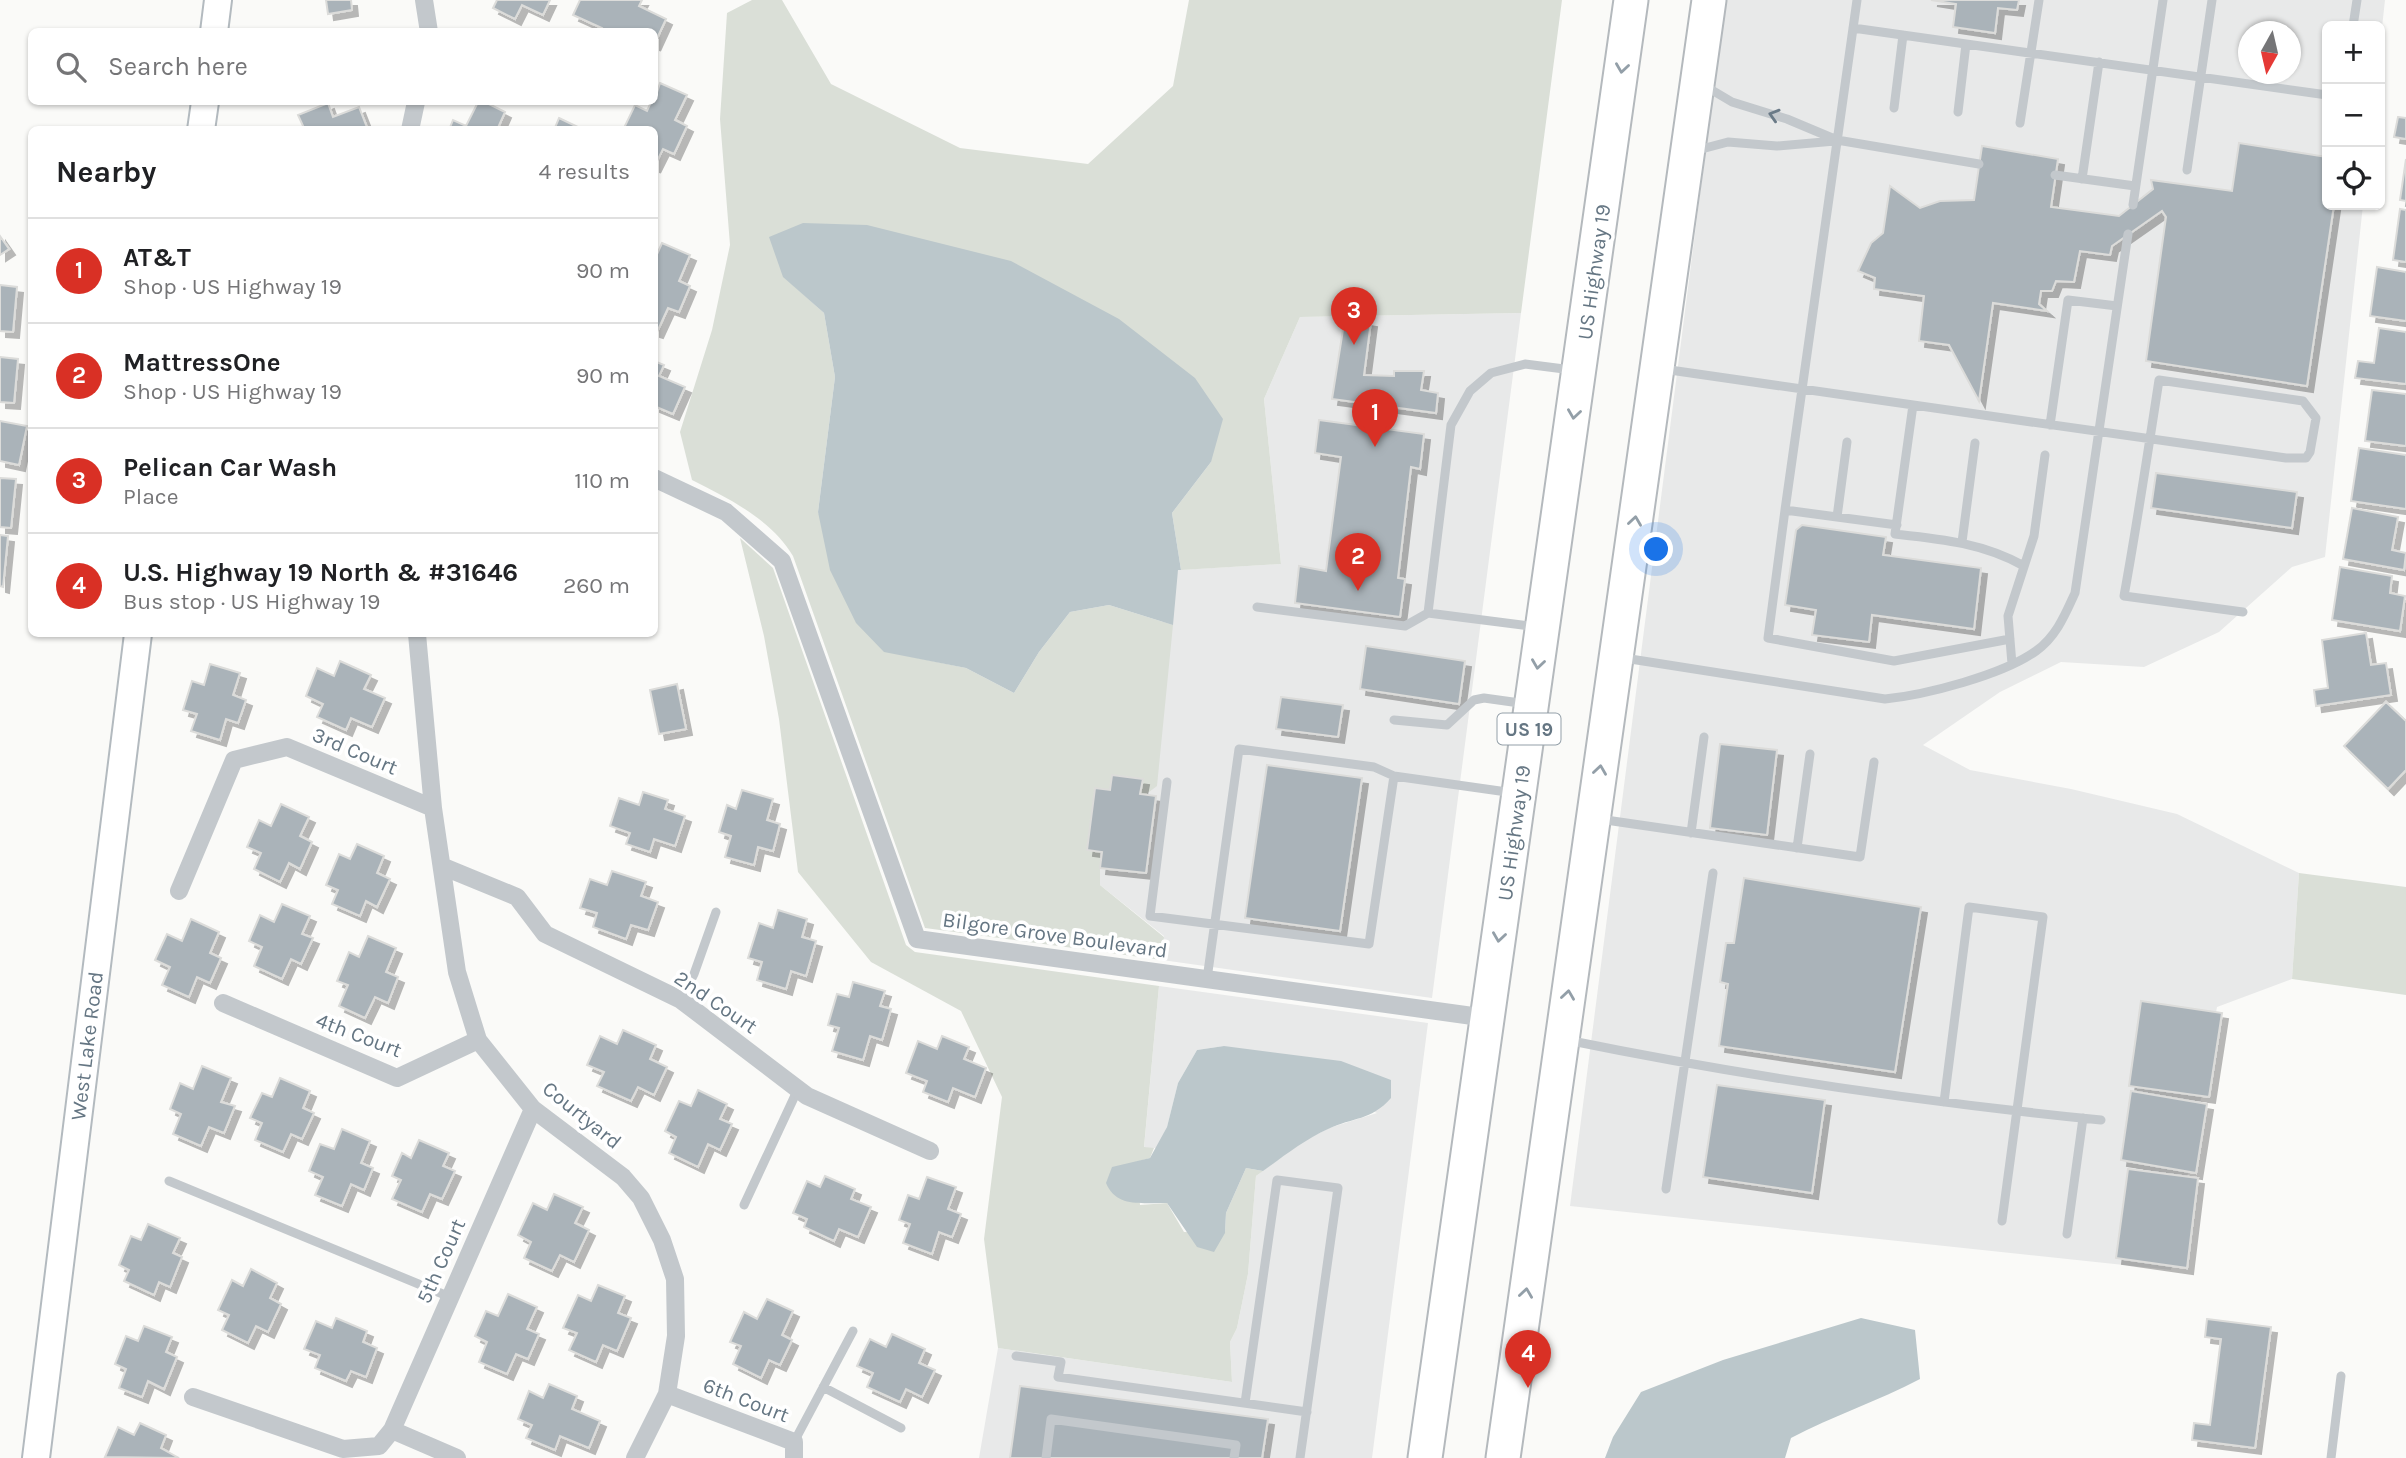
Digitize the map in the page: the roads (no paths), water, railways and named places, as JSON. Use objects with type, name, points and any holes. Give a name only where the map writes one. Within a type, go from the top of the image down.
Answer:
[{"type":"highway","name":"US Highway 19","points":[[1425,1458],[1631,0]]},
{"type":"highway","points":[[1503,1458],[1709,0]]},
{"type":"street","points":[[214,28],[218,0]]},
{"type":"street","points":[[425,0],[428,28]]},
{"type":"street","points":[[202,126],[205,105]]},
{"type":"street","points":[[411,126],[415,105]]},
{"type":"street","name":"Bilgore Grove Boulevard","points":[[658,480],[726,512],[782,561],[917,939],[1487,1018]]},
{"type":"street","name":"West Lake Road","points":[[36,1458],[138,637]]},
{"type":"street","name":"Courtyard","points":[[417,637],[433,807],[444,867],[457,972],[478,1040],[533,1109],[623,1177],[641,1198],[662,1240],[675,1279],[676,1336],[667,1394],[635,1458]]},
{"type":"street","name":"3rd Court","points":[[180,891],[234,760],[287,747],[433,807]]},
{"type":"street","name":"2nd Court","points":[[444,867],[517,897],[545,934],[681,1000],[798,1089],[930,1151]]},
{"type":"street","name":"4th Court","points":[[223,1003],[397,1078],[478,1040]]},
{"type":"street","name":"5th Court","points":[[392,1430],[533,1109]]},
{"type":"street","name":"6th Court","points":[[667,1394],[794,1450]]},
{"type":"street","points":[[193,1397],[344,1449],[379,1446],[392,1430],[457,1458]]},
{"type":"lane","points":[[1857,0],[1800,389],[1768,638],[1894,661],[2010,639]]},
{"type":"lane","points":[[2020,123],[2039,0]]},
{"type":"lane","points":[[2133,205],[2163,0]]},
{"type":"lane","points":[[2187,170],[2212,0]]},
{"type":"lane","points":[[2354,21],[2357,0]]},
{"type":"lane","points":[[1853,28],[2322,94]]},
{"type":"lane","points":[[1894,108],[1903,35]]},
{"type":"lane","points":[[1958,112],[1966,44]]},
{"type":"lane","points":[[2082,179],[2099,62]]},
{"type":"lane","points":[[1698,81],[1731,102],[1787,119],[1837,140],[1979,164]]},
{"type":"lane","points":[[1687,153],[1728,142],[1777,146],[1837,140]]},
{"type":"lane","points":[[2055,176],[2135,186]]},
{"type":"lane","points":[[1615,656],[1885,699],[1919,696],[2012,664],[2036,651],[2058,629],[2075,593],[2128,234]]},
{"type":"lane","points":[[2050,425],[2068,300],[2117,306]]},
{"type":"lane","points":[[1428,613],[1451,425],[1470,391],[1491,373],[1525,364],[1580,371]]},
{"type":"lane","points":[[1658,368],[2098,432],[2150,439],[2306,458],[2316,418],[2303,401],[2159,380],[2150,439],[2124,596],[2243,612]]},
{"type":"lane","points":[[1913,405],[1895,534],[1962,542],[2000,553],[2024,566]]},
{"type":"lane","points":[[1837,517],[1847,442]]},
{"type":"lane","points":[[1962,542],[1975,443]]},
{"type":"lane","points":[[2012,664],[2008,616],[2034,536],[2045,455]]},
{"type":"lane","points":[[1785,510],[1896,525]]},
{"type":"lane","points":[[1257,607],[1405,626],[1428,613],[1543,628]]},
{"type":"lane","points":[[1394,720],[1447,725],[1474,700],[1484,698],[1532,705]]},
{"type":"lane","points":[[1691,833],[1704,737]]},
{"type":"lane","points":[[1207,979],[1239,749],[1374,767],[1394,776],[1520,793]]},
{"type":"lane","points":[[1797,848],[1810,754]]},
{"type":"lane","points":[[1594,818],[1860,857],[1874,762]]},
{"type":"lane","points":[[1167,782],[1150,916],[1369,944],[1394,776]]},
{"type":"lane","points":[[1666,1189],[1713,873]]},
{"type":"lane","points":[[1944,1102],[1969,907],[2043,917],[2002,1221]]},
{"type":"lane","points":[[681,1000],[694,974],[716,912]]},
{"type":"lane","points":[[1562,1039],[1684,1063],[1944,1102],[2101,1120]]},
{"type":"lane","points":[[744,1205],[798,1089]]},
{"type":"lane","points":[[2067,1234],[2082,1118]]},
{"type":"lane","points":[[1245,1403],[1277,1180],[1338,1188],[1300,1458]]},
{"type":"lane","points":[[169,1181],[450,1297]]},
{"type":"lane","points":[[794,1450],[853,1331]]},
{"type":"lane","points":[[1016,1356],[1061,1362],[1058,1377],[1307,1412]]},
{"type":"lane","points":[[2330,1458],[2341,1376]]},
{"type":"lane","points":[[823,1387],[901,1428]]},
{"type":"lane","points":[[1046,1458],[1051,1419],[1236,1446],[1234,1458]]},
{"type":"place","name":"Pelican Car Wash","points":[[1354,345]]},
{"type":"place","name":"AT&T","points":[[1375,447]]},
{"type":"place","name":"MattressOne","points":[[1358,591]]},
{"type":"place","name":"U.S. Highway 19 North & #31646","points":[[1528,1388]]}]
